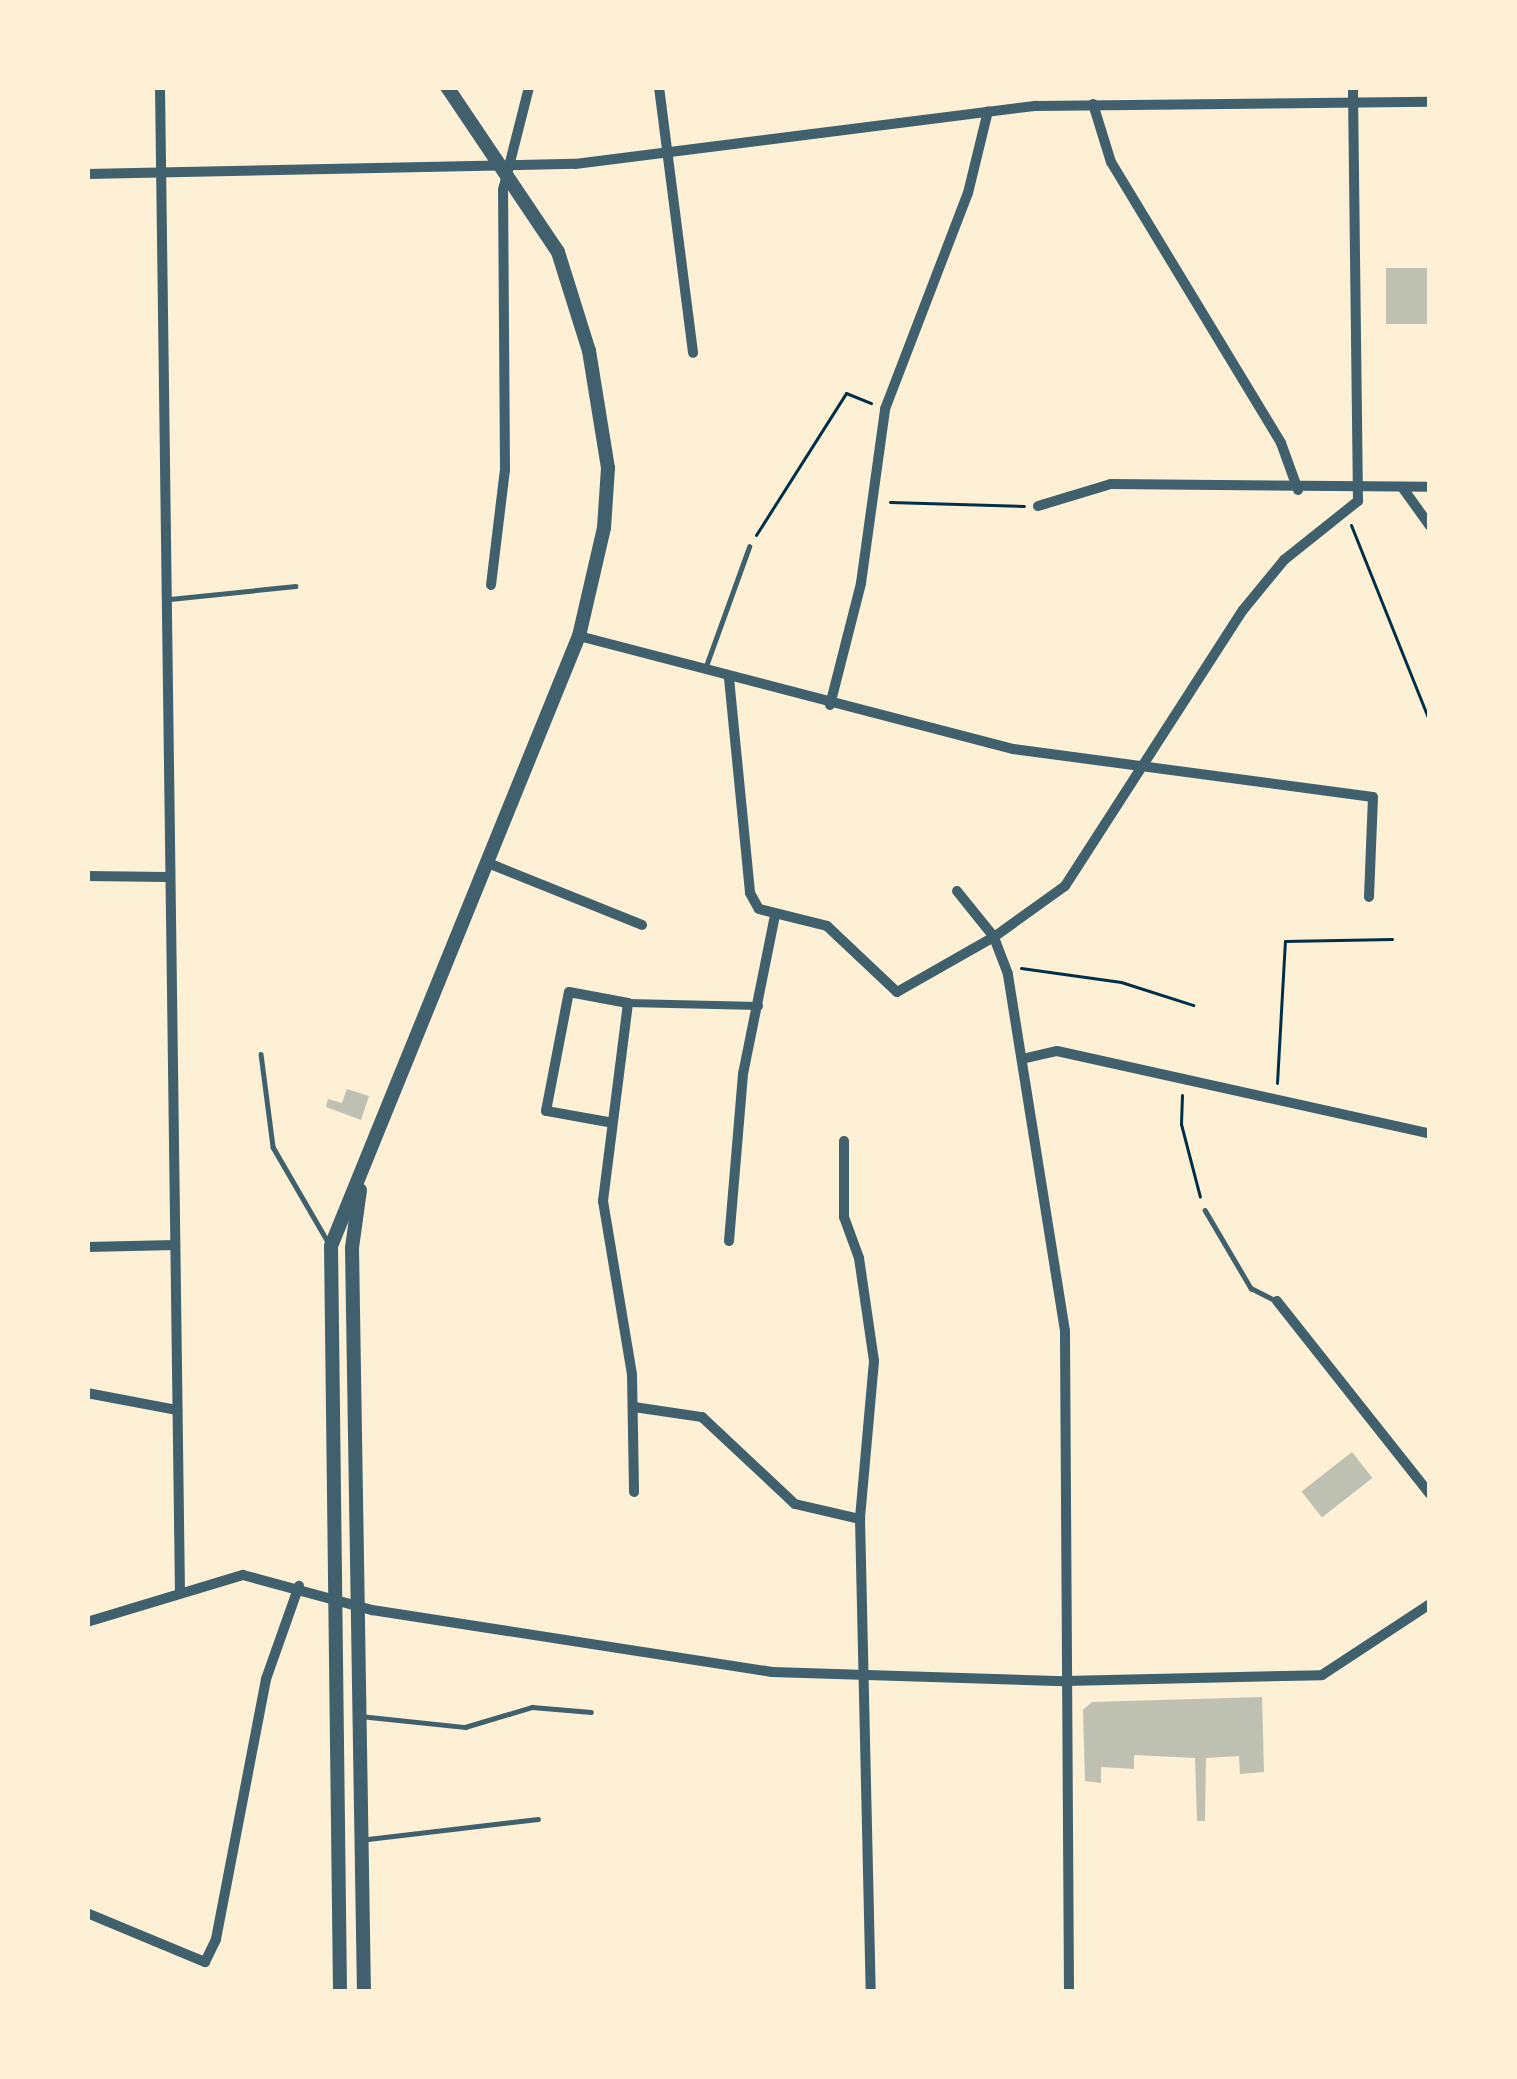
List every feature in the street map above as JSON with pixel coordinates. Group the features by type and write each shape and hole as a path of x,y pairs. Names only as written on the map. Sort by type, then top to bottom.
{"street":[{"path":"160,87 180,1591"},
{"path":"340,1992 331,1246 578,636 604,528 605,434 558,252 506,166 447,87"},
{"path":"491,585 505,470 506,166 529,87"},
{"path":"659,87 693,353"},
{"path":"1036,87 1036,106"},
{"path":"729,678 750,893 775,915 826,926 891,992 994,938 1065,886 1138,766 1270,577 1346,512 1363,487 1353,87"},
{"path":"87,174 506,166 668,155 1036,106 1430,102"},
{"path":"1093,104 1111,162 1281,442 1298,490"},
{"path":"830,705 861,583 885,410 968,193 988,111"},
{"path":"1038,506 1112,484 1298,490 1430,488"},
{"path":"1402,487 1430,526"},
{"path":"578,636 1012,749 1373,797 1369,897"},
{"path":"488,863 642,925"},
{"path":"87,876 167,877"},
{"path":"957,891 994,938 1007,968 1065,1331 1069,1992"},
{"path":"729,1241 743,1074 775,915"},
{"path":"608,1122 546,1111 569,992 628,1004 759,1006"},
{"path":"628,1004 608,1122 603,1201 634,1407 634,1492"},
{"path":"1022,1059 1057,1052 1430,1134"},
{"path":"844,1141 844,1217 859,1258 874,1361 860,1519 871,1992"},
{"path":"362,1179 352,1248 364,1992"},
{"path":"87,1247 175,1244"},
{"path":"1276,1301 1430,1494"},
{"path":"87,1394 177,1410"},
{"path":"634,1407 702,1417 796,1504 860,1519"},
{"path":"1419,1479 1430,1469"},
{"path":"87,1622 243,1575 299,1586 359,1608 772,1672 1065,1681 1322,1675 1430,1604"},
{"path":"87,1913 205,1962 216,1939 266,1679 299,1586"}],"lane":[{"path":"704,672 749,547"},
{"path":"165,600 295,586"},
{"path":"261,1054 273,1147 331,1246"},
{"path":"1204,1210 1251,1288 1276,1301"},
{"path":"360,1716 465,1727 532,1707 592,1712"},
{"path":"362,1839 538,1819"}],"path":[{"path":"749,547 846,394 885,410"},
{"path":"870,501 1038,506"},
{"path":"1346,512 1430,724"},
{"path":"1276,1097 1285,941 1392,939"},
{"path":"1007,968 1121,982 1193,1005"},
{"path":"1182,1077 1180,1124 1204,1210"}],"building":[{"path":"1386,268 1430,268 1430,324 1386,324"},
{"path":"347,1089 369,1096 361,1120 326,1107 328,1099 342,1103"},
{"path":"1352,1452 1372,1478 1322,1517 1302,1491"},
{"path":"1262,1697 1264,1772 1240,1774 1239,1756 1206,1758 1205,1821 1197,1821 1195,1758 1134,1755 1134,1769 1101,1767 1101,1783 1085,1781 1083,1710 1092,1702"}]}
